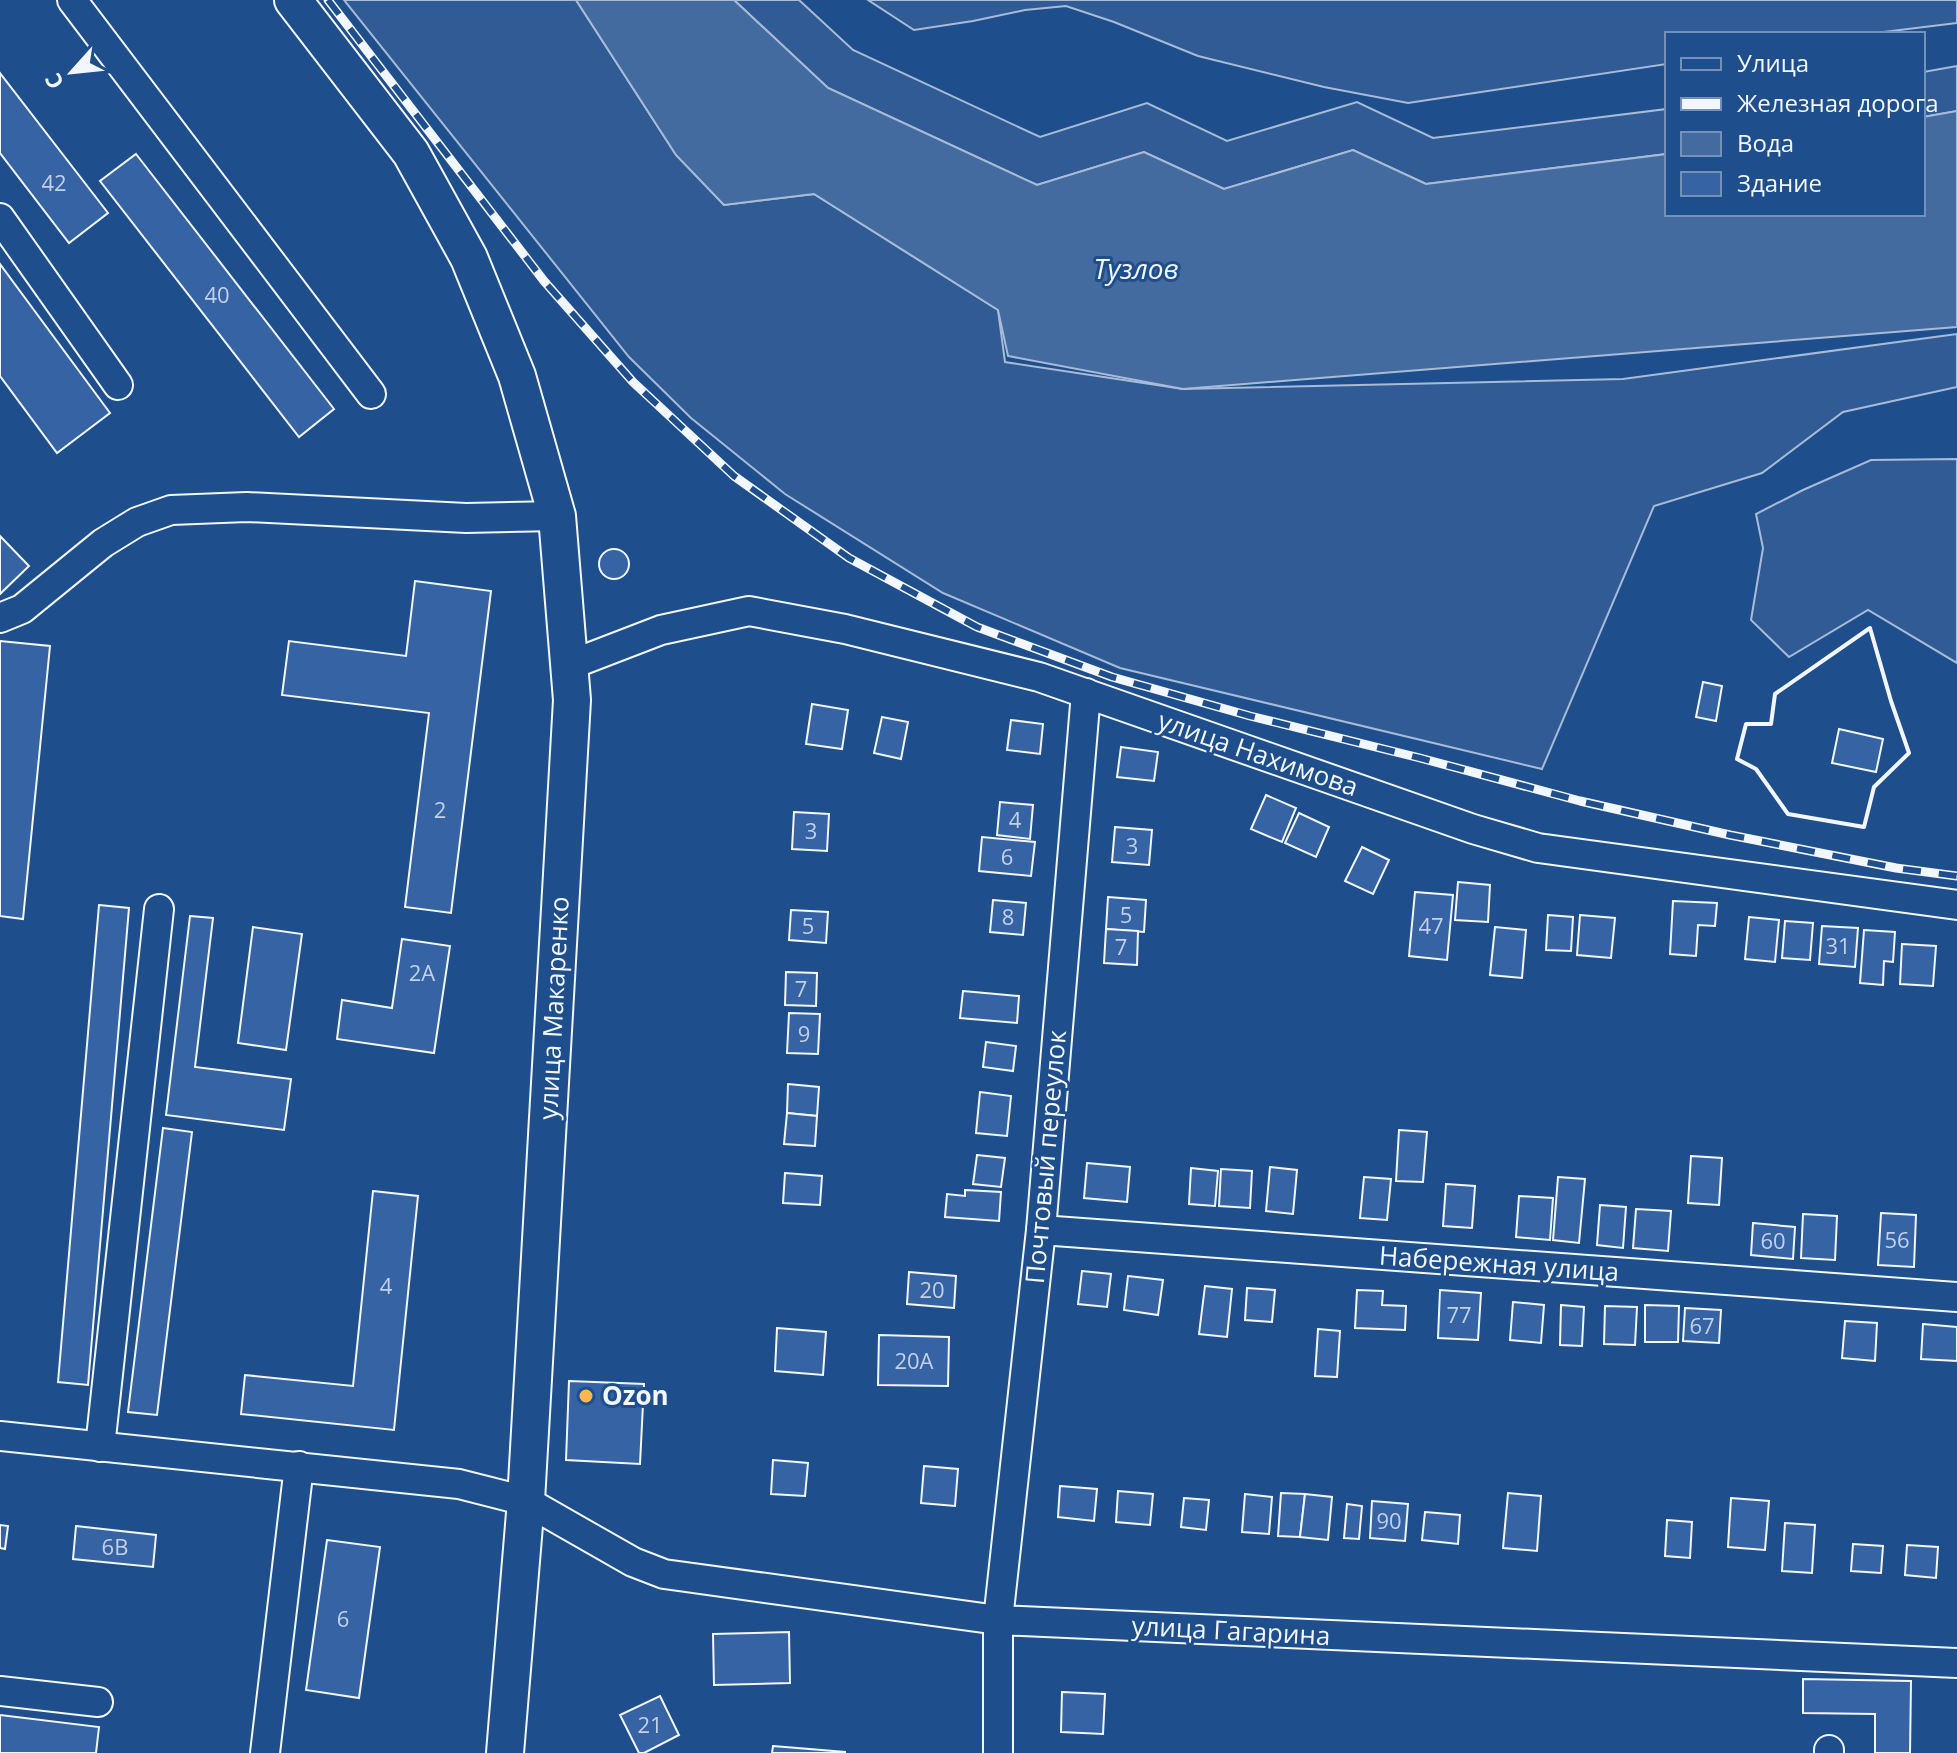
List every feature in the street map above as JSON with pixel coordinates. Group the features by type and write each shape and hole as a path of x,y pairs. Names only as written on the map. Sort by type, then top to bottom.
{"main road":[{"name":"улица Макаренко","path":"293,0 411,153 469,258 517,376 557,516 572,715 526,1501 505,1753"}],"street":[{"path":"72,0 371,394"},
{"path":"0,218 118,385"},
{"path":"0,618 22,609 114,536 137,522 171,510 247,507 466,518 557,516"},
{"name":"улица Нахимова","path":"570,665 661,630 749,611 860,633 1039,677 1473,829 1538,848 1957,905"},
{"name":"Почтовый переулок","path":"998,1753 998,1620 1041,1230 1086,693"},
{"path":"100,1447 159,909"},
{"name":"Набережная улица","path":"1041,1230 1957,1297"},
{"path":"0,1436 459,1484 526,1501"},
{"path":"265,1753 299,1466"},
{"name":"улица Гагарина","path":"526,1501 633,1562 664,1574 998,1620 1957,1663"},
{"path":"0,1691 98,1702"}],"shaded area":[{"path":"344,0 576,0 676,155 724,205 814,194 998,310 1005,362 1183,389 1623,379 1957,334 1957,387 1843,412 1762,473 1654,506 1542,769 1120,668 943,593 785,494 691,418 629,357"},
{"path":"734,0 799,0 853,50 1040,137 1147,103 1227,141 1357,102 1433,138 1665,109 1665,154 1426,184 1353,150 1224,189 1144,152 1037,185 828,88"},
{"path":"868,0 1957,0 1957,23 1883,32 1665,32 1665,64 1408,103 1324,87 1198,56 1066,6 1025,10 914,30"},
{"path":"1957,66 1957,111 1925,117 1925,72"},
{"path":"1957,459 1957,663 1868,610 1789,657 1751,620 1763,548 1756,514 1871,460"}],"water":[{"name":"Тузлов","path":"576,0 734,0 828,88 1037,185 1144,152 1224,189 1353,150 1426,184 1665,154 1665,216 1925,216 1925,117 1957,111 1957,327 1183,389 1008,356 998,310 814,194 724,205 676,155"}],"building":[{"path":"0,73 108,213 69,243 0,153"},
{"path":"136,154 334,409 299,437 100,181"},
{"path":"0,264 110,413 57,453 0,376"},
{"path":"0,536 29,566 0,594"},
{"path":"614,549 620,550 628,558 628,570 620,578 614,579 608,578 600,570 599,564 600,558 608,550"},
{"path":"415,581 491,591 451,913 405,907 429,713 282,695 289,641 406,656"},
{"path":"0,641 50,646 23,919 0,916"},
{"path":"1703,682 1722,686 1716,721 1696,717"},
{"path":"812,704 848,710 842,749 806,744"},
{"path":"882,717 908,722 901,759 874,753"},
{"path":"1011,720 1043,724 1040,754 1007,750"},
{"path":"1839,729 1883,739 1876,772 1832,763"},
{"path":"1121,747 1158,752 1154,781 1117,777"},
{"path":"1266,795 1296,808 1282,842 1251,829"},
{"path":"1000,802 1033,805 1030,839 997,835"},
{"path":"794,812 829,814 827,851 792,849"},
{"path":"1299,813 1329,827 1316,857 1285,843"},
{"path":"1115,827 1152,830 1149,865 1112,862"},
{"path":"982,837 1035,842 1031,876 979,871"},
{"path":"1362,847 1389,860 1373,894 1345,881"},
{"path":"1458,882 1490,885 1488,922 1455,920"},
{"path":"1415,892 1453,895 1447,960 1409,956"},
{"path":"1108,897 1146,900 1144,932 1106,929"},
{"path":"993,900 1026,903 1023,935 990,932"},
{"path":"1673,901 1717,903 1715,926 1698,925 1696,956 1670,954"},
{"path":"99,905 129,908 88,1385 58,1382"},
{"path":"791,910 828,912 826,943 789,940"},
{"path":"1548,915 1573,917 1571,951 1546,950"},
{"path":"1580,915 1615,918 1611,958 1577,955"},
{"path":"190,916 213,918 195,1067 291,1079 284,1130 166,1115"},
{"path":"1749,917 1779,920 1775,962 1745,959"},
{"path":"1785,921 1813,923 1810,960 1782,958"},
{"path":"1822,926 1858,928 1855,967 1819,964"},
{"path":"253,927 302,934 286,1050 238,1043"},
{"path":"1495,927 1526,930 1522,978 1490,975"},
{"path":"1106,929 1138,931 1137,965 1104,963"},
{"path":"1864,930 1895,932 1893,962 1884,961 1883,985 1860,983"},
{"path":"402,939 450,946 434,1053 337,1039 342,1000 392,1008"},
{"path":"1902,944 1936,946 1933,986 1900,984"},
{"path":"786,972 817,973 816,1006 785,1005"},
{"path":"963,991 1019,996 1017,1023 960,1018"},
{"path":"789,1013 820,1014 818,1054 787,1053"},
{"path":"986,1042 1016,1046 1013,1071 983,1067"},
{"path":"788,1084 819,1087 817,1116 787,1113"},
{"path":"980,1092 1011,1096 1007,1136 976,1133"},
{"path":"787,1113 817,1116 815,1146 784,1144"},
{"path":"163,1128 192,1132 157,1415 128,1412"},
{"path":"1399,1130 1427,1132 1423,1182 1396,1181"},
{"path":"977,1155 1005,1158 1001,1187 973,1184"},
{"path":"1691,1156 1722,1158 1719,1205 1688,1203"},
{"path":"1087,1163 1130,1167 1127,1202 1084,1198"},
{"path":"1270,1167 1297,1170 1293,1214 1266,1211"},
{"path":"1191,1168 1218,1171 1215,1206 1189,1204"},
{"path":"1221,1169 1252,1171 1250,1208 1219,1206"},
{"path":"785,1173 822,1176 820,1205 783,1203"},
{"path":"1364,1177 1391,1179 1387,1220 1360,1218"},
{"path":"1558,1177 1585,1179 1579,1243 1553,1240"},
{"path":"1446,1184 1475,1186 1472,1228 1443,1226"},
{"path":"965,1190 1001,1192 999,1221 945,1217 947,1194 965,1196"},
{"path":"373,1191 418,1196 394,1430 241,1414 245,1375 353,1386"},
{"path":"1519,1196 1553,1198 1550,1240 1516,1237"},
{"path":"1600,1205 1626,1207 1623,1248 1597,1245"},
{"path":"1636,1209 1671,1211 1668,1251 1633,1248"},
{"path":"1881,1213 1916,1215 1914,1267 1878,1265"},
{"path":"1803,1214 1837,1216 1835,1260 1801,1258"},
{"path":"1753,1223 1795,1227 1793,1259 1751,1255"},
{"path":"1082,1271 1111,1274 1107,1307 1078,1304"},
{"path":"909,1272 956,1276 954,1308 907,1304"},
{"path":"1128,1276 1163,1280 1158,1315 1124,1310"},
{"path":"1205,1286 1232,1289 1227,1337 1199,1334"},
{"path":"1247,1288 1275,1290 1272,1322 1245,1320"},
{"path":"1357,1290 1383,1291 1382,1305 1406,1306 1405,1330 1355,1328"},
{"path":"1440,1290 1481,1293 1478,1340 1438,1338"},
{"path":"1513,1302 1544,1305 1541,1343 1510,1340"},
{"path":"1561,1305 1584,1307 1582,1346 1560,1345"},
{"path":"1645,1305 1679,1306 1678,1342 1645,1342"},
{"path":"1605,1306 1637,1307 1635,1345 1604,1344"},
{"path":"1685,1308 1721,1310 1719,1343 1683,1341"},
{"path":"1845,1321 1877,1323 1875,1361 1842,1358"},
{"path":"1923,1324 1957,1327 1957,1361 1921,1359"},
{"path":"777,1328 826,1332 823,1375 775,1371"},
{"path":"1318,1329 1340,1331 1337,1377 1315,1376"},
{"path":"879,1335 949,1337 948,1386 878,1385"},
{"path":"569,1381 644,1384 640,1464 566,1460"},
{"path":"773,1460 808,1463 805,1496 771,1494"},
{"path":"924,1466 958,1469 955,1506 921,1503"},
{"path":"1060,1486 1097,1489 1094,1521 1058,1517"},
{"path":"1118,1491 1153,1494 1150,1525 1116,1522"},
{"path":"1281,1493 1305,1494 1300,1537 1278,1536"},
{"path":"1508,1493 1541,1496 1537,1551 1503,1548"},
{"path":"1245,1494 1272,1497 1269,1534 1242,1532"},
{"path":"1305,1494 1332,1497 1328,1540 1300,1537"},
{"path":"1184,1498 1209,1500 1206,1530 1181,1527"},
{"path":"1731,1498 1769,1501 1765,1550 1728,1547"},
{"path":"1372,1501 1408,1504 1405,1541 1370,1538"},
{"path":"1347,1504 1362,1506 1359,1539 1344,1538"},
{"path":"1425,1512 1460,1515 1458,1544 1422,1540"},
{"path":"1667,1520 1692,1522 1690,1558 1665,1556"},
{"path":"1785,1523 1815,1525 1812,1573 1782,1571"},
{"path":"0,1525 8,1526 5,1549 0,1548"},
{"path":"76,1526 156,1535 153,1567 73,1559"},
{"path":"327,1540 380,1547 359,1698 306,1690"},
{"path":"1853,1544 1883,1546 1881,1573 1851,1571"},
{"path":"1907,1545 1938,1547 1936,1578 1905,1575"},
{"path":"789,1632 790,1683 714,1685 713,1634"},
{"path":"1803,1679 1911,1681 1910,1753 1875,1753 1875,1714 1803,1713"},
{"path":"1062,1692 1105,1694 1103,1734 1061,1732"},
{"path":"660,1696 679,1735 639,1753 620,1715"},
{"path":"0,1715 99,1727 96,1753 0,1753"},
{"path":"773,1746 845,1752 845,1753 772,1753"}],"railway":[{"path":"328,0 544,281 633,382 734,476 849,558 977,627 1112,677 1580,801 1730,835 1896,868 1957,876"}],"wall":[{"path":"1870,628 1909,753 1874,787 1864,827 1788,814 1756,769 1737,759 1746,724 1771,724 1775,694 1870,628"}],"place":[{"name":"Ozon","path":"586,1396"}]}
